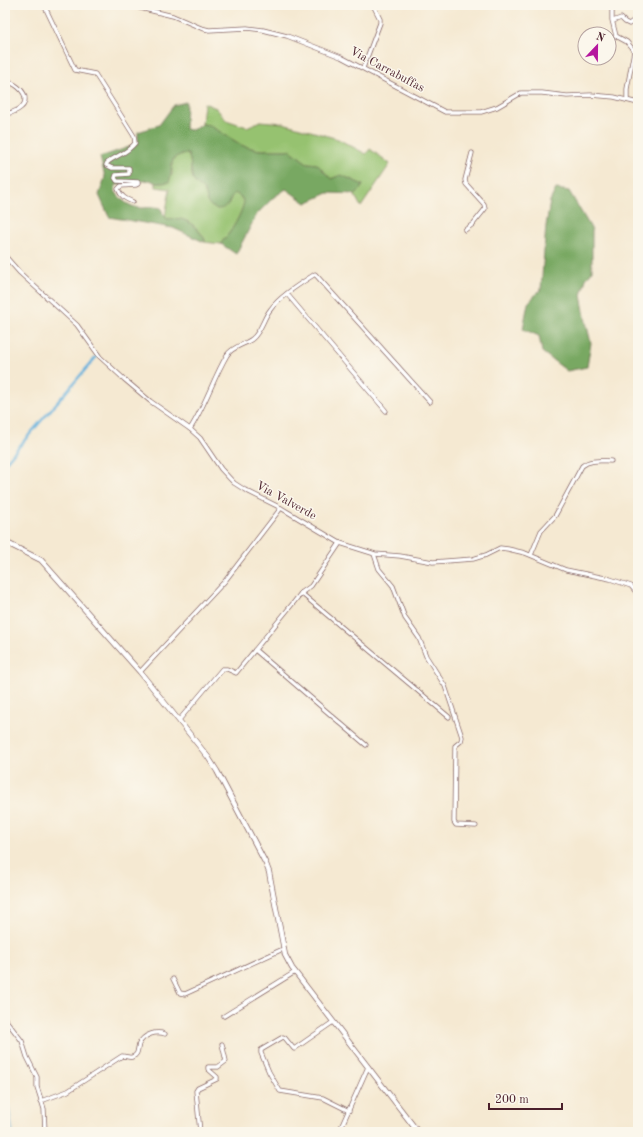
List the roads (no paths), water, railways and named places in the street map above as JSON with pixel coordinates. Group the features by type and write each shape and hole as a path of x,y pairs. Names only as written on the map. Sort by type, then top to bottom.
{"main road":[{"path":"5,542 41,560 140,672 208,757 217,771 266,864 269,872 284,954 295,972 418,1132"}],"street":[{"path":"44,5 75,70 95,74 134,136 134,143 131,149 110,160 106,166 112,168 129,168 129,174 116,175 115,178 117,181 138,182 136,185 121,186 118,189 124,198 133,202"},
{"name":"Via Carrabuffas","path":"128,5 173,16 201,28 222,30 247,28 271,31 313,45 362,68 445,112 481,112 497,107 521,93 542,93 567,96 591,95 622,99 638,103"},
{"path":"362,68 374,42 380,23 380,18 373,5"},
{"path":"614,5 612,8 616,36 627,42 634,51 627,89 627,100"},
{"path":"613,21 621,18 629,24 633,21 638,22"},
{"path":"5,82 13,83 22,92 25,102 20,108 12,113 5,113"},
{"path":"622,99 627,89"},
{"path":"465,230 474,224 485,209 484,204 466,184 465,180 472,153"},
{"name":"Via Valverde","path":"5,256 20,273 76,325 100,357 150,401 190,429 200,438 221,469 234,483 281,508 340,543 374,554 400,556 432,562 472,559 486,555 500,548 508,549 531,555 566,570 610,579 631,586 636,589 638,594"},
{"path":"190,429 195,422 211,386 231,350 253,338 260,330 270,310 287,294 314,274 319,277 430,402"},
{"path":"287,294 386,411"},
{"path":"531,555 541,531 555,516 582,466 587,462 592,461 611,461"},
{"path":"140,672 225,581 281,508"},
{"path":"179,720 222,669 227,669 236,673 302,593 311,586 340,543"},
{"path":"374,554 379,569 393,586 405,618 419,638 426,656 445,686 462,737 455,746 454,822 456,825 476,826"},
{"path":"302,593 449,717"},
{"path":"255,650 366,745"},
{"path":"173,979 180,993 185,994 284,949"},
{"path":"224,1016 295,972"},
{"path":"5,1020 22,1041 27,1057 37,1076 37,1087 44,1109 45,1132"},
{"path":"333,1022 294,1049 285,1038 282,1037 262,1050 261,1053 268,1072 280,1091 323,1098 349,1111"},
{"path":"42,1102 68,1091 122,1056 133,1057 137,1053 140,1043 151,1034 157,1032 165,1034"},
{"path":"200,1132 196,1091 198,1088 217,1079 218,1077 208,1070 208,1067 218,1067 226,1061 222,1044"},
{"path":"339,1132 368,1067"}],"waterway":[{"path":"5,463 97,356"},
{"path":"5,1084 13,1132"}]}
